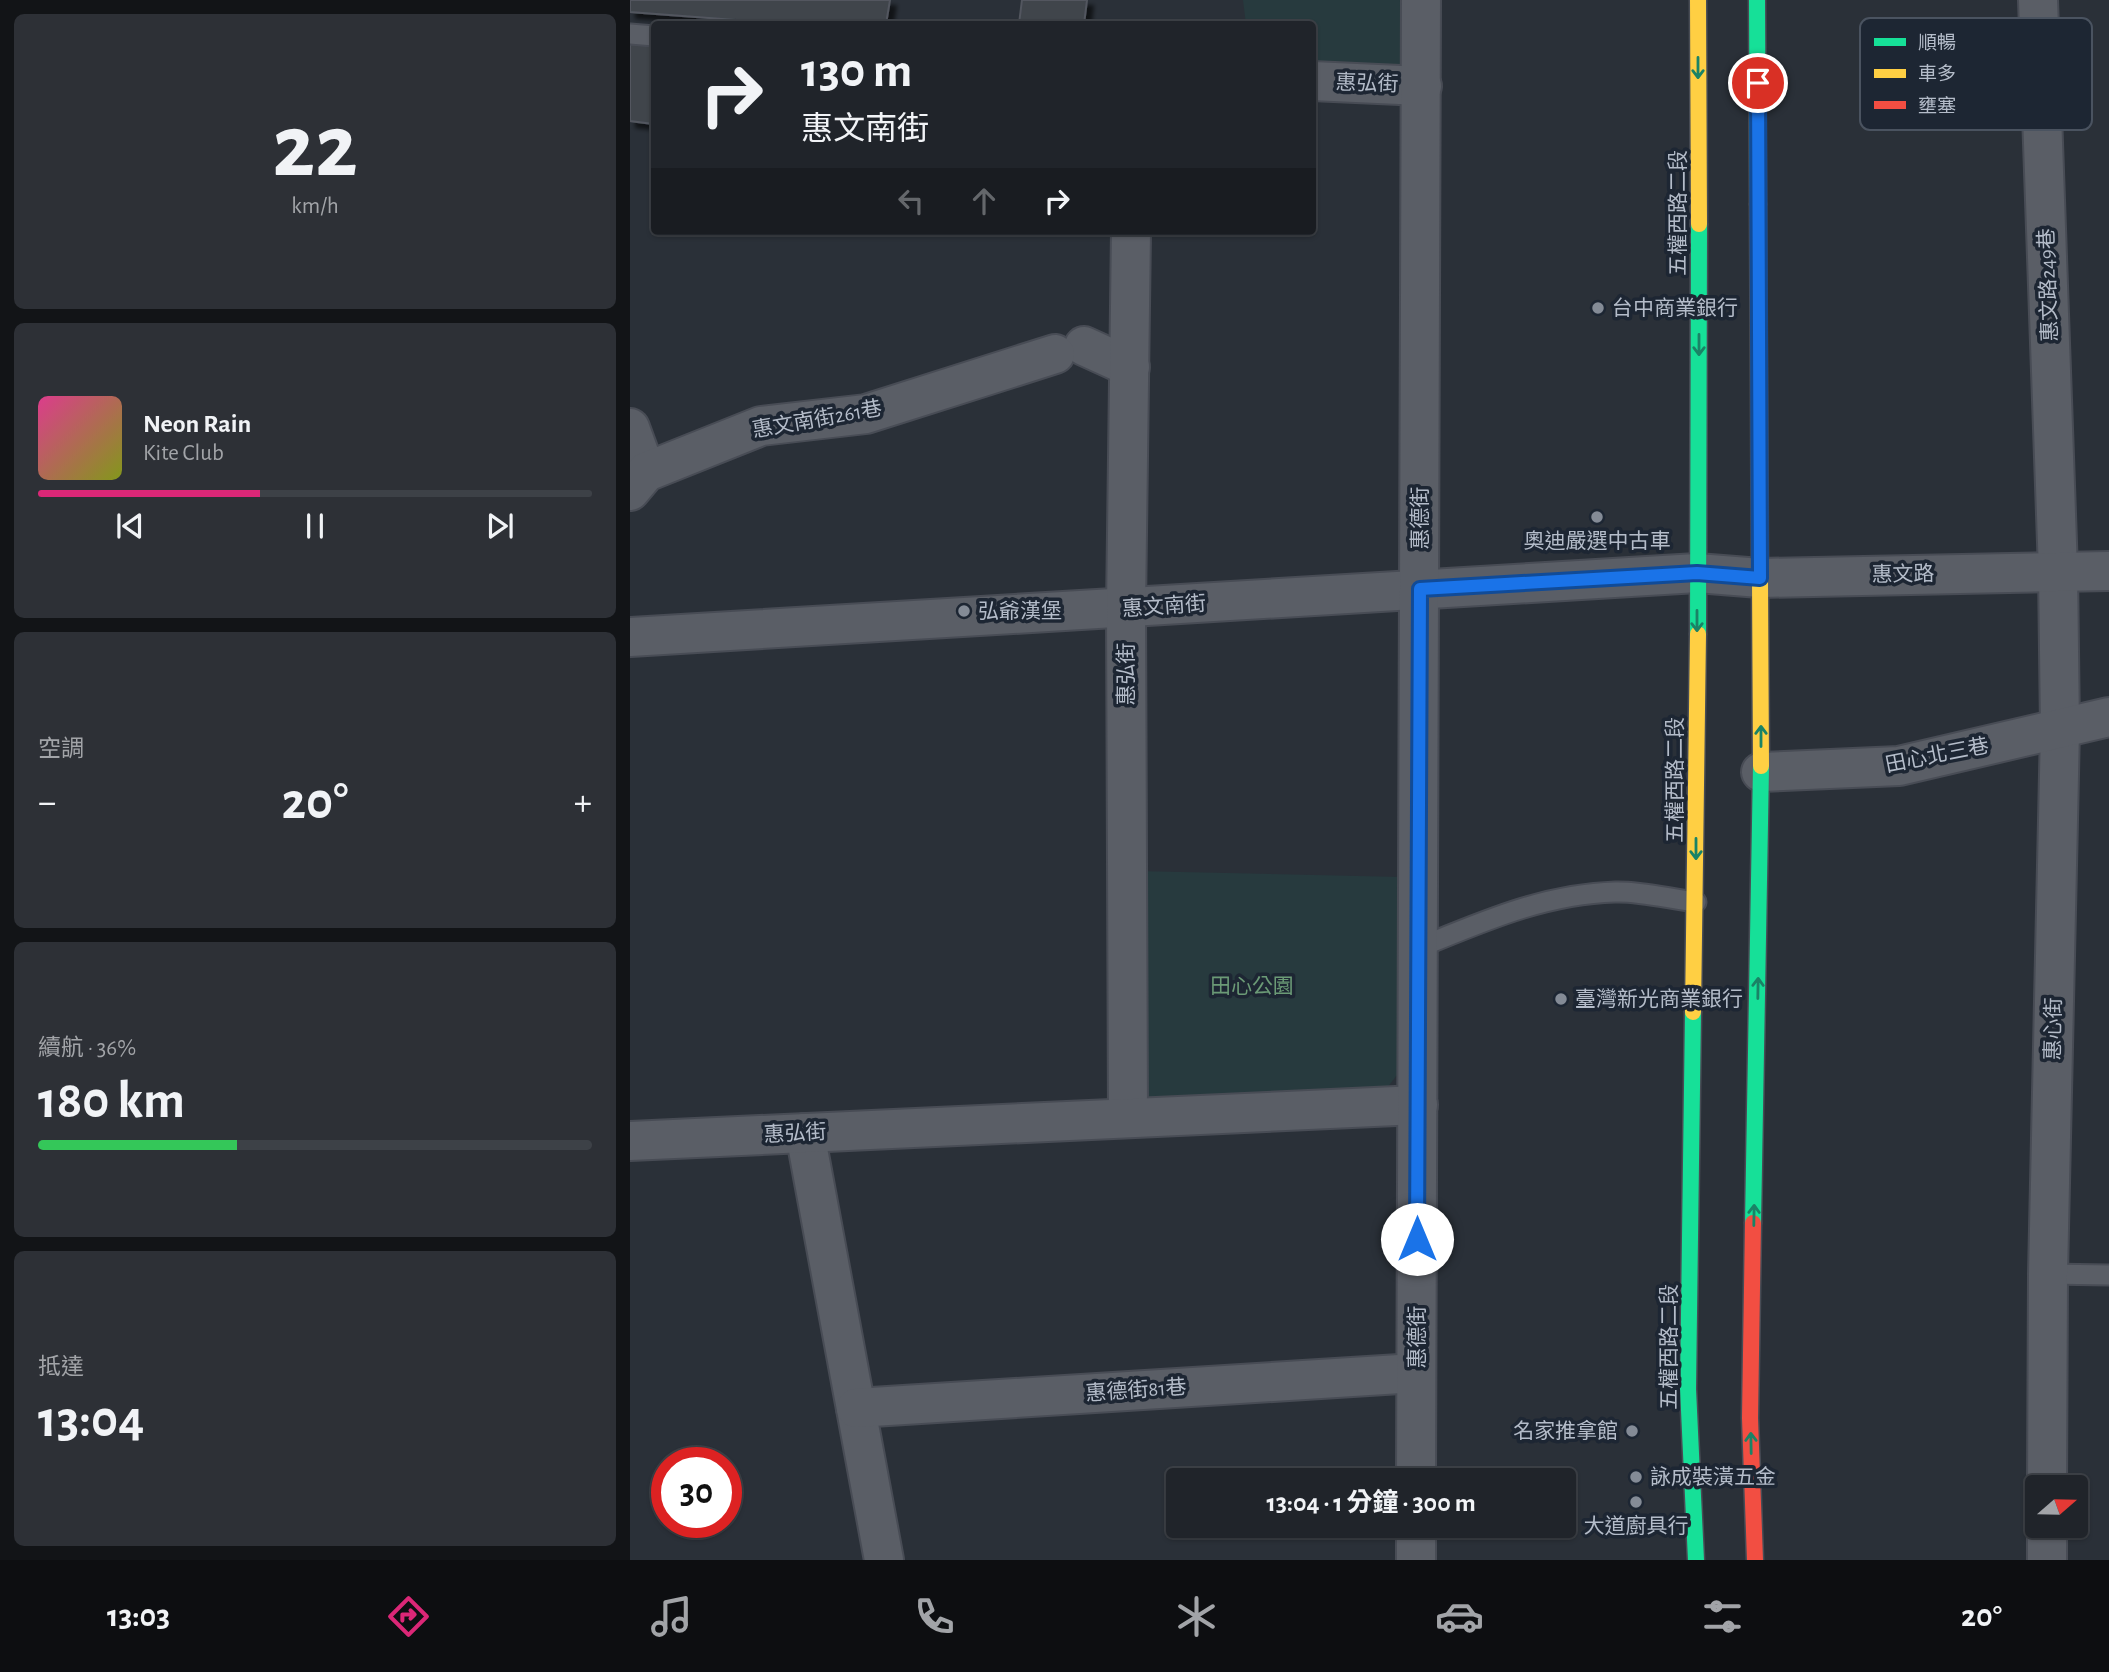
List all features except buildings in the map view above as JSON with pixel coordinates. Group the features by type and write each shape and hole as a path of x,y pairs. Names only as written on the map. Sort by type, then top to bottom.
{"main road":[{"name":"五權西路二段","path":"1696,1560 1688,1389 1700,488 1698,0"},
{"path":"1755,1560 1750,1418 1761,772 1757,0"}],"street":[{"name":"惠文路249巷","path":"2038,0 2039,18"},
{"name":"惠德街","path":"1416,1468 1421,9"},
{"name":"惠弘街","path":"1316,81 1422,86"},
{"name":"惠文路249巷","path":"2043,130 2058,571"},
{"name":"惠弘街","path":"1128,1118 1126,608 1131,235"},
{"name":"惠文南街261巷","path":"638,482 761,426 866,414 1070,350 1129,366"},
{"path":"630,428 638,482"},
{"name":"惠心街","path":"2047,1475 2048,1274 2060,729 2058,571"},
{"name":"惠文路","path":"1697,573 1760,578 2109,571"},
{"name":"惠文南街","path":"630,636 1697,573"},
{"name":"田心北三巷","path":"1761,772 1899,766 2109,717"},
{"name":"惠弘街","path":"630,1142 1418,1105"},
{"path":"805,1133 884,1560"},
{"name":"惠德街81巷","path":"856,1408 1416,1373"},
{"path":"1416,1538 1416,1560"},
{"path":"2047,1538 2047,1560"}],"lane":[{"path":"630,34 651,36"},
{"path":"1418,948 1512,910 1565,896 1618,891 1696,902"},
{"path":"2048,1274 2109,1275"}],"green space":[{"path":"1243,0 1400,0 1402,68 1316,64 1316,21 1246,21"},
{"name":"田心公園","path":"1136,871 1402,877 1401,1070 1383,1093 1139,1103"}],"traffic: fast":[{"path":"1757,0 1758,204"},
{"path":"1698,634 1699,224"},
{"path":"1753,1223 1761,766"},
{"path":"1693,1012 1688,1389 1696,1560"}],"traffic: slow":[{"path":"1698,0 1699,224"},
{"path":"1758,204 1761,766"},
{"path":"1693,1012 1698,634"}],"traffic: jam":[{"path":"1753,1223 1750,1418 1755,1560"}],"place":[{"name":"台中商業銀行","path":"1598,308"},
{"name":"奧迪嚴選中古車","path":"1597,517"},
{"name":"弘爺漢堡","path":"964,611"},
{"name":"臺灣新光商業銀行","path":"1561,999"},
{"name":"名家推拿館","path":"1632,1431"},
{"name":"詠成裝潢五金","path":"1636,1477"},
{"name":"大道廚具行","path":"1636,1502"}],"route":[{"path":"1417,1239 1420,589 1697,573 1760,578 1758,83"}]}
